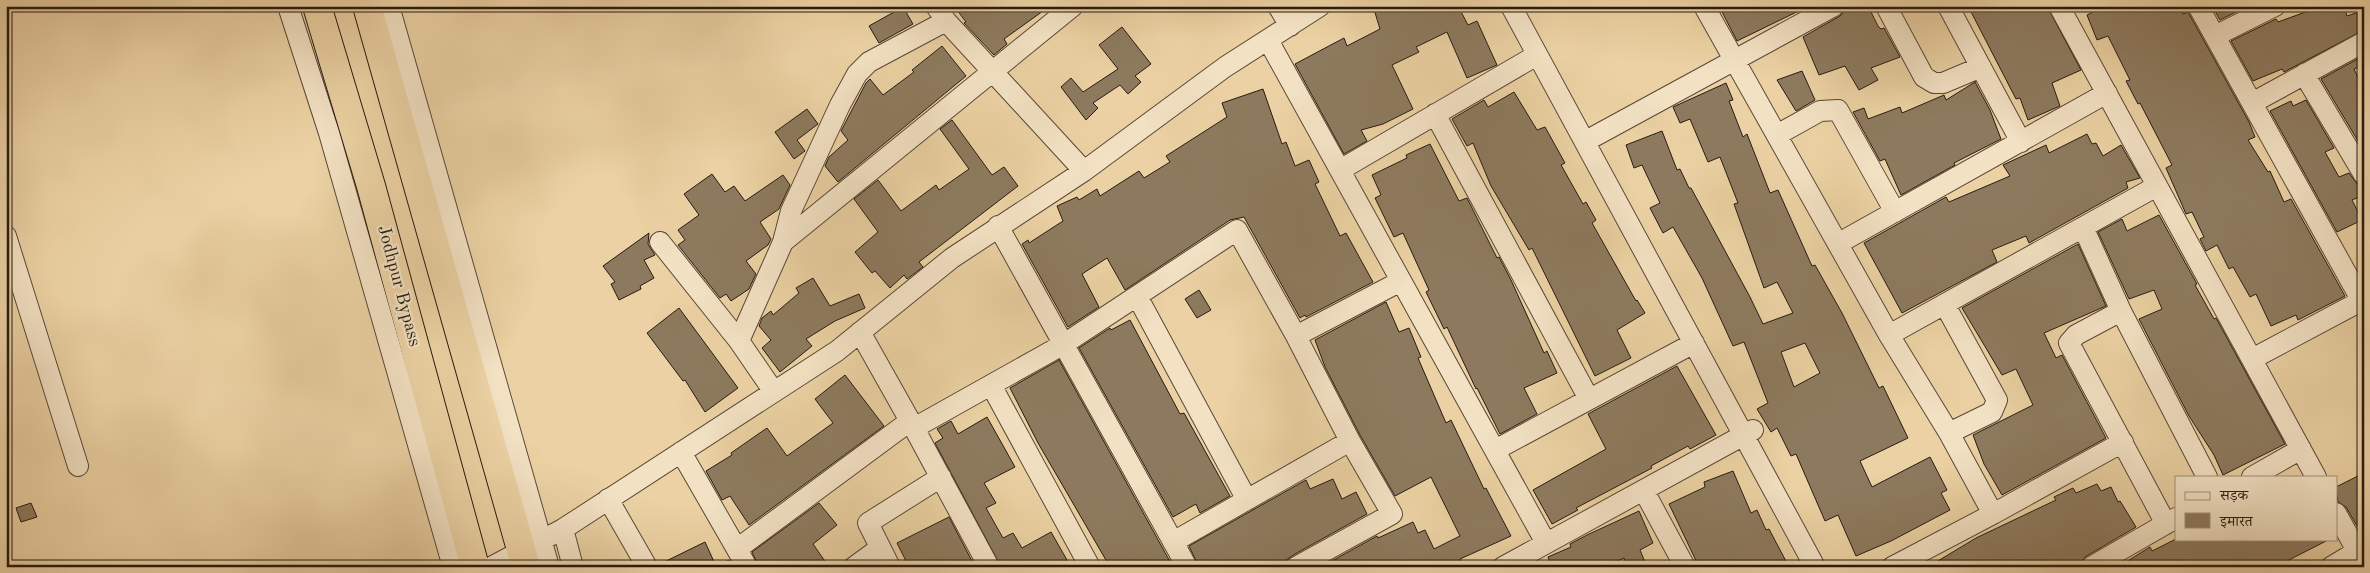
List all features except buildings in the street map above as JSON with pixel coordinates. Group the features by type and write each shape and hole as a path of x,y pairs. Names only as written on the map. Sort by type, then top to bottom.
{"highway":[{"name":"Jodhpur Bypass","path":"317,6 371,186 476,567"},
{"path":"367,6 529,553"}],"street":[{"path":"288,6 329,133 453,567"},
{"path":"389,6 529,553 549,567"},
{"path":"783,242 1073,6"},
{"path":"1278,6 1290,26"},
{"path":"491,567 529,553 608,499 837,351 952,258 1084,171 1225,67 1320,6"},
{"path":"1511,6 1694,343 1827,567"},
{"path":"1525,6 1595,136 1749,433 1814,567"},
{"path":"1704,6 1839,243 1889,335 1949,433 1993,514"},
{"path":"1595,136 1834,6"},
{"path":"1886,6 1924,77 1934,83 1943,83 1981,67"},
{"path":"1948,6 2021,142"},
{"path":"2059,6 2315,476"},
{"path":"2198,6 2362,303 2252,359"},
{"path":"2215,36 2276,6"},
{"path":"739,341 783,242 791,211 840,105 857,74 869,62 941,14 1084,171"},
{"path":"1268,40 1546,543"},
{"path":"2252,103 2364,42"},
{"path":"1340,170 1537,55"},
{"path":"2304,74 2364,175"},
{"path":"1839,243 2107,94"},
{"path":"1777,135 1820,111 1838,110 1895,212"},
{"path":"1435,114 1589,400"},
{"path":"1889,335 2157,186"},
{"path":"998,226 1187,567"},
{"path":"2083,227 2121,311 2206,476"},
{"path":"737,549 912,424 991,385 1064,344 1237,230 1392,514 1296,567"},
{"path":"6,236 78,466"},
{"path":"660,242 739,341 774,392"},
{"path":"1296,336 1401,281"},
{"path":"1137,296 1247,500"},
{"path":"1945,305 1997,400 1992,412 1949,433"},
{"path":"2091,567 2171,521 2123,442 2069,343 2076,336 2121,311"},
{"path":"860,332 990,567"},
{"path":"1495,450 1694,343"},
{"path":"991,385 1090,567"},
{"path":"1503,567 1749,433"},
{"path":"1173,542 1350,440"},
{"path":"1892,567 2123,442"},
{"path":"2254,476 2301,449"},
{"path":"680,452 747,567"},
{"path":"890,567 868,523 941,477"},
{"path":"1644,491 1685,567"},
{"path":"608,499 647,567"},
{"path":"2331,567 2360,549 2338,516"},
{"path":"563,530 573,567"},
{"path":"854,567 880,548"}]}
